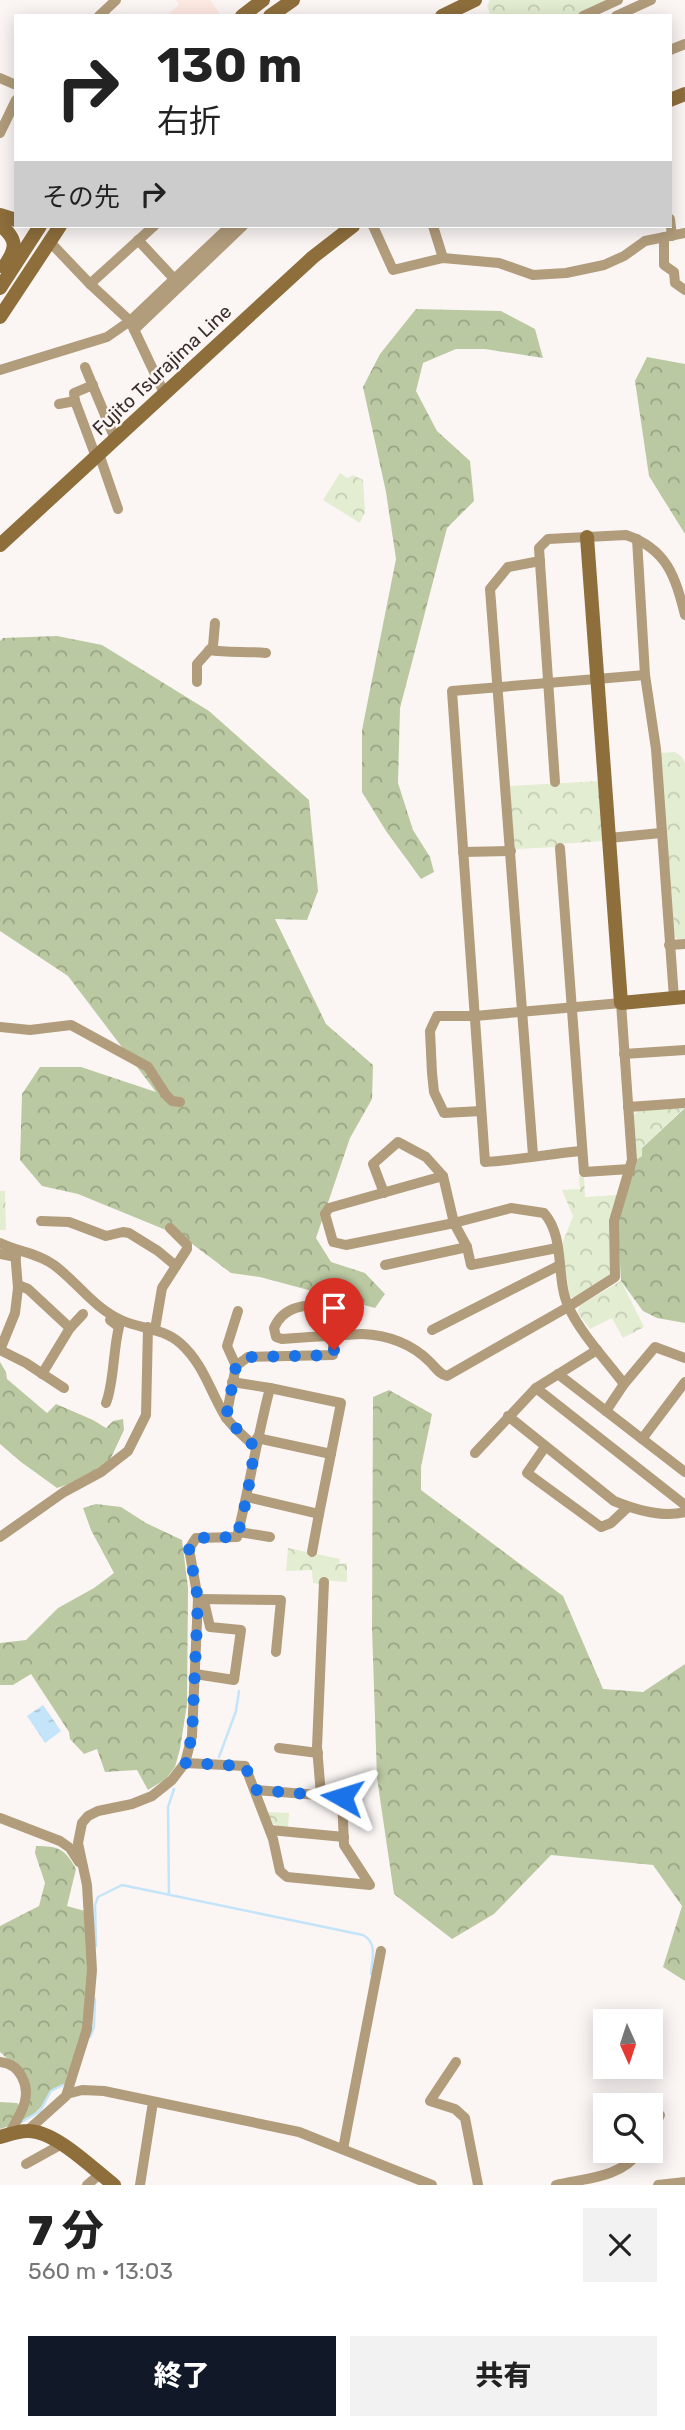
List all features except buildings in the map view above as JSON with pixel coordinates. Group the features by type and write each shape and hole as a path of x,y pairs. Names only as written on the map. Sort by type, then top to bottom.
{"street":[{"path":"101,14 116,0"},
{"path":"273,14 293,0"},
{"path":"446,14 475,0"},
{"path":"591,14 651,0"},
{"path":"0,133 14,104"},
{"path":"0,225 9,232 14,245 12,256 0,274"},
{"path":"0,317 59,228"},
{"path":"90,284 152,228"},
{"path":"0,370 107,337 132,326 228,228"},
{"path":"177,282 241,228"},
{"name":"Fujito Tsurajima Line","path":"0,545 313,257 351,228"},
{"path":"374,228 393,270 443,258 499,263 533,275 566,273 604,265 624,256 645,241 685,233"},
{"path":"434,228 443,258"},
{"path":"669,228 664,265 674,271 675,283 685,290"},
{"path":"0,288 36,229 132,326 164,395"},
{"path":"138,240 177,282"},
{"path":"85,367 116,439"},
{"path":"93,384 74,393 75,401 118,509"},
{"path":"58,404 75,401"},
{"path":"555,782 539,548 548,539 626,535 637,539 657,550 665,561 679,592 685,615"},
{"path":"236,1366 248,1357 333,1355 334,1320 331,1314 320,1307 312,1306 292,1309 281,1315 274,1328 275,1335 282,1339 310,1337 362,1334 382,1336 410,1346 440,1374 447,1376 615,1277 614,1221 632,1160 587,537"},
{"path":"481,1111 444,1113 434,1092 430,1031 437,1016 475,1016 679,998 669,945 656,749 645,674 637,539"},
{"path":"533,1155 490,589 508,567 540,561"},
{"path":"197,682 197,664 214,640 215,623"},
{"path":"209,650 226,653 266,653"},
{"path":"582,1151 533,1155 523,1160 485,1162 452,691 645,674"},
{"path":"609,838 661,833"},
{"path":"560,848 584,1172 630,1169"},
{"path":"463,852 511,851"},
{"path":"669,945 685,944"},
{"path":"0,1027 30,1030 71,1025 148,1067 166,1095 172,1101 180,1102"},
{"path":"624,1054 685,1050"},
{"path":"628,1107 685,1103"},
{"path":"384,1194 373,1164 398,1142 426,1157 443,1176 454,1223 467,1247 471,1265 557,1248"},
{"path":"443,1176 329,1208 325,1214 333,1242 346,1245 454,1223 510,1208 544,1213 550,1219 568,1307 624,1384"},
{"path":"41,1222 69,1222 106,1236 129,1233 176,1266"},
{"path":"0,1537 64,1492 101,1472 128,1451 146,1415 152,1328 162,1288 185,1254 187,1245 170,1228"},
{"path":"0,1243 16,1254"},
{"path":"385,1265 467,1247"},
{"path":"0,1254 40,1257 55,1265 96,1303 122,1321 152,1328 179,1341 199,1364 226,1418 256,1442 331,1454"},
{"path":"16,1254 18,1285 15,1313 0,1350 64,1388"},
{"path":"432,1330 560,1265"},
{"path":"18,1285 28,1289 70,1328"},
{"path":"96,1303 98,1312 119,1326 106,1403"},
{"path":"226,1418 236,1366 227,1346 238,1311"},
{"path":"42,1374 70,1328 83,1314"},
{"path":"606,1411 624,1384 655,1347 685,1358"},
{"path":"475,1453 536,1388 597,1350"},
{"path":"558,1374 642,1439 683,1466"},
{"path":"232,1382 341,1403 312,1552"},
{"path":"642,1439 685,1382"},
{"path":"195,1674 234,1681 241,1630 210,1628 189,1549 196,1538 237,1537 270,1388"},
{"path":"536,1388 685,1505"},
{"path":"508,1416 614,1501 656,1514 675,1515 685,1512"},
{"path":"545,1447 527,1473 601,1527 611,1523 628,1507"},
{"path":"247,1497 319,1514"},
{"path":"239,1532 270,1537"},
{"path":"321,1795 318,1753 324,1582"},
{"path":"201,1600 281,1600 276,1652"},
{"path":"27,2131 67,2094 87,2029 92,1970 88,1897 81,1865 79,1831 88,1816 152,1796 172,1780 185,1763 192,1736 201,1600"},
{"path":"279,1748 318,1753"},
{"path":"185,1763 245,1766 270,1830 280,1871 287,1877 370,1885 344,1845 342,1797 256,1790"},
{"path":"0,1818 60,1841 70,1848 81,1865"},
{"path":"270,1830 344,1837"},
{"path":"343,2150 381,1951"},
{"path":"0,2062 9,2063 18,2070 27,2092 23,2108 4,2135"},
{"path":"456,2062 430,2101 455,2109 465,2118 478,2185"},
{"path":"67,2094 97,2090 153,2104 299,2132 432,2185"},
{"path":"139,2185 153,2104"},
{"path":"4,2135 27,2131 38,2133 62,2144 114,2185"},
{"path":"26,2164 62,2144"},
{"path":"556,2185 618,2171 629,2163"},
{"path":"87,2185 100,2174"},
{"path":"658,2185 685,2182"}],"shaded area":[{"path":"176,0 210,0 220,14 169,14 179,4"}],"green space":[{"path":"490,0 609,0 580,14 490,14 487,6"},
{"path":"416,309 501,311 535,329 543,358 485,349 456,349 423,363 416,391 437,431 470,461 474,501 447,528 400,708 398,783 413,830 430,857 434,872 421,879 362,792 362,730 396,559 386,492 363,387 380,354"},
{"path":"647,357 685,364 685,534 649,476 635,381"},
{"path":"340,473 347,478 353,475 363,480 365,512 360,523 323,500"},
{"path":"57,636 102,645 209,711 309,800 318,891 307,920 275,919 326,1024 373,1065 372,1099 350,1138 316,1238 331,1262 365,1273 385,1294 375,1308 260,1277 231,1273 183,1237 78,1194 42,1186 20,1160 22,1094 40,1067 81,1067 156,1092 68,976 0,931 0,641 3,638"},
{"path":"675,752 685,763 685,939 672,935 660,753"},
{"path":"601,781 604,841 557,844 557,847 513,847 510,786"},
{"path":"684,1108 642,1148 642,1156 636,1160 633,1116 639,1110"},
{"path":"685,1108 685,1323 657,1318 643,1311 621,1281 618,1232 620,1213 642,1148"},
{"path":"579,1176 584,1176 585,1197 617,1195 610,1274 575,1298 570,1296 561,1247 573,1216 562,1190 580,1189"},
{"path":"0,1191 5,1191 6,1230 0,1230"},
{"path":"621,1281 644,1327 623,1338 612,1318 590,1329 578,1313 579,1306"},
{"path":"0,1362 7,1379 47,1413 56,1404 106,1428 113,1421 123,1419 124,1430 109,1462 57,1488 0,1444"},
{"path":"389,1390 432,1414 421,1467 421,1490 563,1596 603,1689 643,1692 685,1664 685,1981 663,1967 682,1906 653,1865 551,1855 494,1914 452,1939 394,1894 377,1778 372,1628 373,1397"},
{"path":"96,1504 121,1507 146,1523 182,1540 188,1588 187,1704 175,1767 166,1779 148,1790 137,1770 105,1772 97,1749 84,1754 70,1739 69,1732 31,1674 13,1685 0,1685 0,1643 26,1640 58,1608 94,1588 114,1573 91,1530 83,1508"},
{"path":"288,1548 340,1559 339,1564 347,1563 347,1582 321,1580 321,1584 313,1583 312,1570 286,1571"},
{"path":"266,1812 289,1813 288,1828 273,1824"},
{"path":"36,1846 61,1850 76,1869 67,1906 85,1911 89,1970 84,2029 65,2084 50,2092 33,2114 0,2129 0,2102 17,2103 23,2111 19,2069 0,2052 0,1926 39,1906 45,1883 35,1853"}],"water":[{"path":"43,1705 61,1731 45,1743 27,1716"}],"waterway":[{"path":"219,1757 236,1711 239,1691"},
{"path":"169,1895 168,1807 174,1789"},
{"path":"96,1946 95,1905 98,1897 122,1885 363,1935 371,1942 371,1974"},
{"path":"90,2037 94,2027 95,1999"},
{"path":"20,2123 40,2111 51,2091 63,2085"}],"route":[{"path":"334,1350 333,1355 248,1357 236,1366 226,1418 255,1447 237,1537 196,1538 189,1549 198,1599 192,1736 185,1763 245,1766 256,1790 342,1797"}]}
